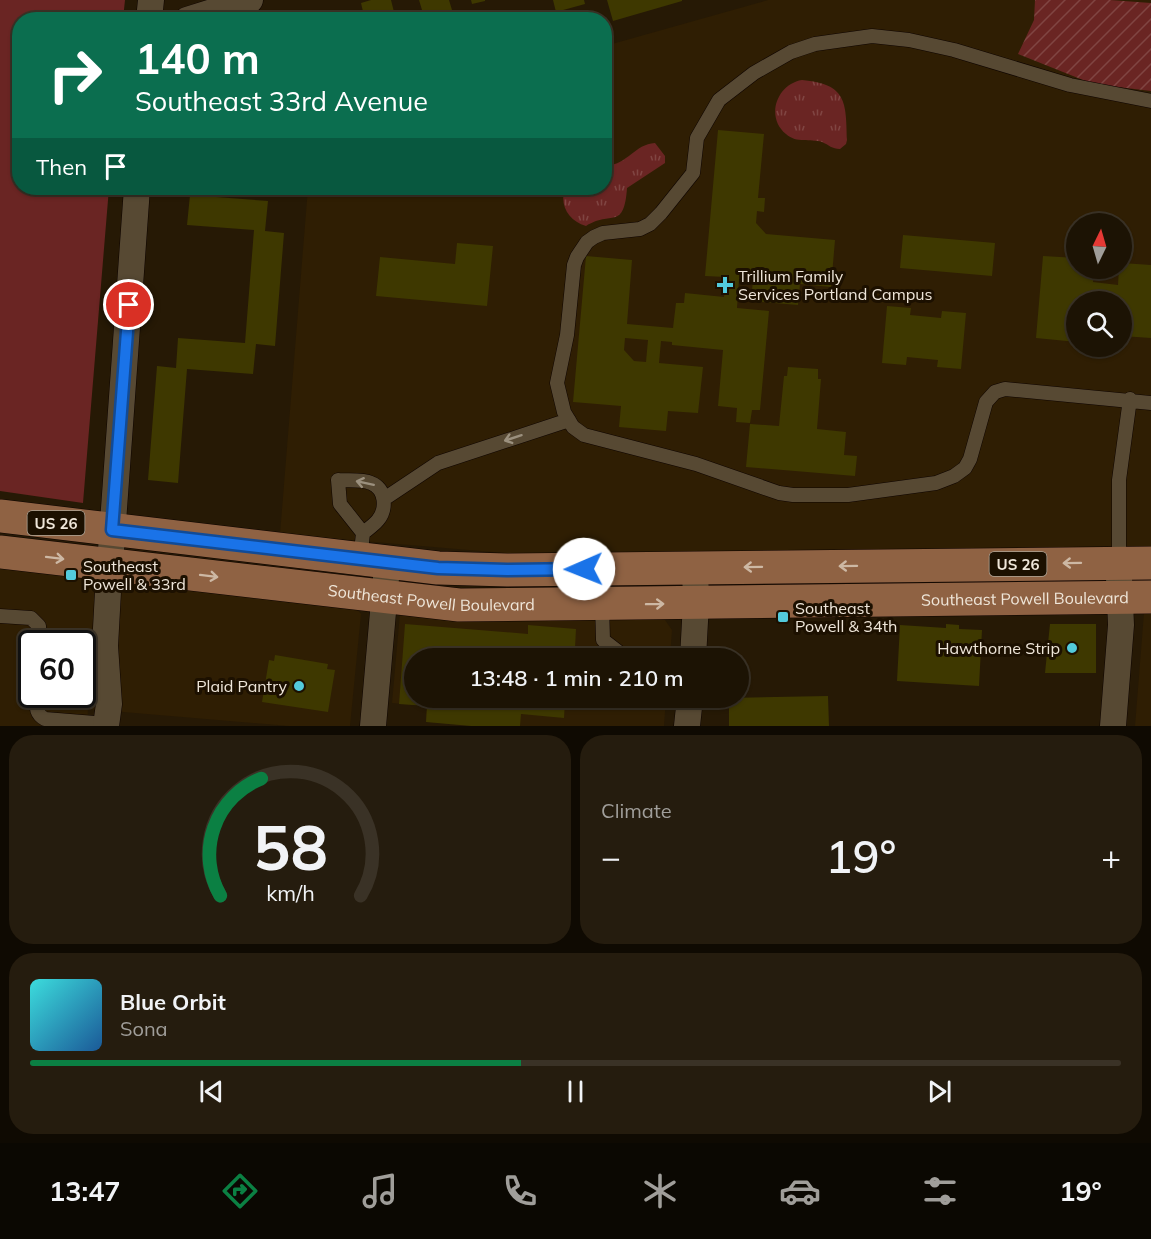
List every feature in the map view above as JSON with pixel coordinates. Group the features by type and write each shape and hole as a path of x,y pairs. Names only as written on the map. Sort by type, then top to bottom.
{"main road":[{"name":"Southeast Powell Boulevard","path":"0,516 112,530 367,571 459,605 1136,598"},
{"name":"Southeast Powell Boulevard","path":"0,552 110,565 367,571 438,568 507,570 1151,563"}],"street":[{"path":"212,12 250,0"},
{"path":"106,725 108,686 105,636 136,195"},
{"path":"1113,726 1121,625 1136,598 1119,563"},
{"path":"694,648 695,568"},
{"path":"367,571 373,726"},
{"path":"687,726 689,708"}],"lane":[{"path":"1151,101 1070,85 954,50 909,40 863,37 815,44 791,52 754,73 719,100 697,138 693,174 650,224 640,230 594,237 582,249 574,265 567,335 557,383 561,405 573,427 584,435 696,464 779,493 793,495 848,495 936,483 954,477 965,468 970,459 986,402 995,392 1005,389 1130,399 1151,403"},
{"path":"1119,563 1119,480 1130,399"},
{"path":"384,499 438,463 569,420"},
{"path":"338,480 370,483 380,488 384,499 384,508 378,521 367,571 340,504 338,480"},
{"path":"602,604 603,640 613,648"},
{"path":"0,616 31,618 39,626 39,630"},
{"path":"36,708 39,716 45,719 106,725"}],"shaded area":[{"name":"Trillium Family Services Portland Campus","path":"768,0 1151,0 1151,546 516,554 280,534 307,195 612,195 612,44"},
{"path":"0,565 356,608 361,614 350,726 289,726 88,709 87,726 0,726"},
{"path":"400,613 656,617 665,620 672,630 671,648 404,648 404,704 392,703"},
{"path":"1144,613 1151,613 1151,726 1135,726"},
{"path":"427,708 665,708 664,726 478,726 426,722"}],"green space":[{"path":"0,0 125,0 124,12 12,12 12,195 108,195 83,503 0,491"},
{"path":"1035,0 1110,0 1151,3 1151,91 1093,84 1018,54 1034,20"},
{"path":"802,80 828,86 841,97 846,115 847,140 840,149 822,142 795,139 780,127 775,110 780,94 793,83"},
{"path":"655,143 665,156 665,163 627,188 623,210 619,215 586,226 570,217 563,201 563,195 612,195 612,165 648,144"}],"building":[{"path":"371,0 391,0 394,12 363,12 361,3"},
{"path":"419,0 449,0 453,12 423,12"},
{"path":"471,0 485,0 485,1 472,4"},
{"path":"553,0 584,0 585,4 556,12"},
{"path":"607,0 682,0 613,21"},
{"path":"718,130 764,134 758,198 765,198 764,212 757,211 756,223 766,234 835,240 831,287 800,284 798,305 751,301 753,280 739,279 737,308 769,311 760,410 752,410 750,423 736,422 737,408 718,406 723,350 672,345 672,342 661,341 659,363 703,367 698,413 668,411 666,431 619,427 621,406 573,402 586,256 632,260 627,324 673,328 676,303 684,303 685,293 724,297 726,277 705,276","holes":["625,338 648,340 646,362 634,361 624,350"]},
{"path":"190,195 203,195 268,201 265,231 284,233 275,346 256,344 253,374 187,369 178,483 148,480 157,366 176,368 178,338 245,343 254,230 187,225"},
{"path":"903,235 995,243 992,276 900,268"},
{"path":"457,243 493,246 487,306 376,296 380,257 455,264"},
{"path":"1043,256 1066,257 1066,279 1093,279 1093,282 1118,285 1118,279 1132,279 1132,264 1151,265 1151,338 1132,337 1132,291 1066,291 1066,341 1036,338"},
{"path":"887,306 911,308 910,315 941,318 942,311 966,313 961,369 937,367 938,360 907,357 906,365 882,363"},
{"path":"788,367 818,369 818,379 821,379 817,429 846,432 844,455 857,456 855,476 746,467 750,424 779,426 784,376 787,376"},
{"path":"405,624 528,634 528,625 576,629 575,648 404,648 404,704 399,704"},
{"path":"946,624 959,625 959,629 982,630 979,686 897,681 900,625 946,628"},
{"name":"Hawthorne Strip","path":"1050,624 1096,624 1096,673 1045,673"},
{"name":"Plaid Pantry","path":"275,655 328,664 327,669 335,670 328,712 262,702 269,660 274,661"},
{"path":"828,696 829,726 729,726 729,708 749,708 749,698"},
{"path":"427,708 565,708 564,718 521,714 520,726 471,726 426,722"}],"place":[{"name":"Trillium Family Services Portland Campus","path":"725,285"},
{"name":"Southeast Powell & 33rd","path":"71,575"},
{"name":"Southeast Powell & 34th","path":"783,617"},
{"name":"Hawthorne Strip","path":"1072,648"},
{"name":"Plaid Pantry","path":"299,686"}],"route":[{"path":"129,305 112,530 438,568 584,569"}]}
